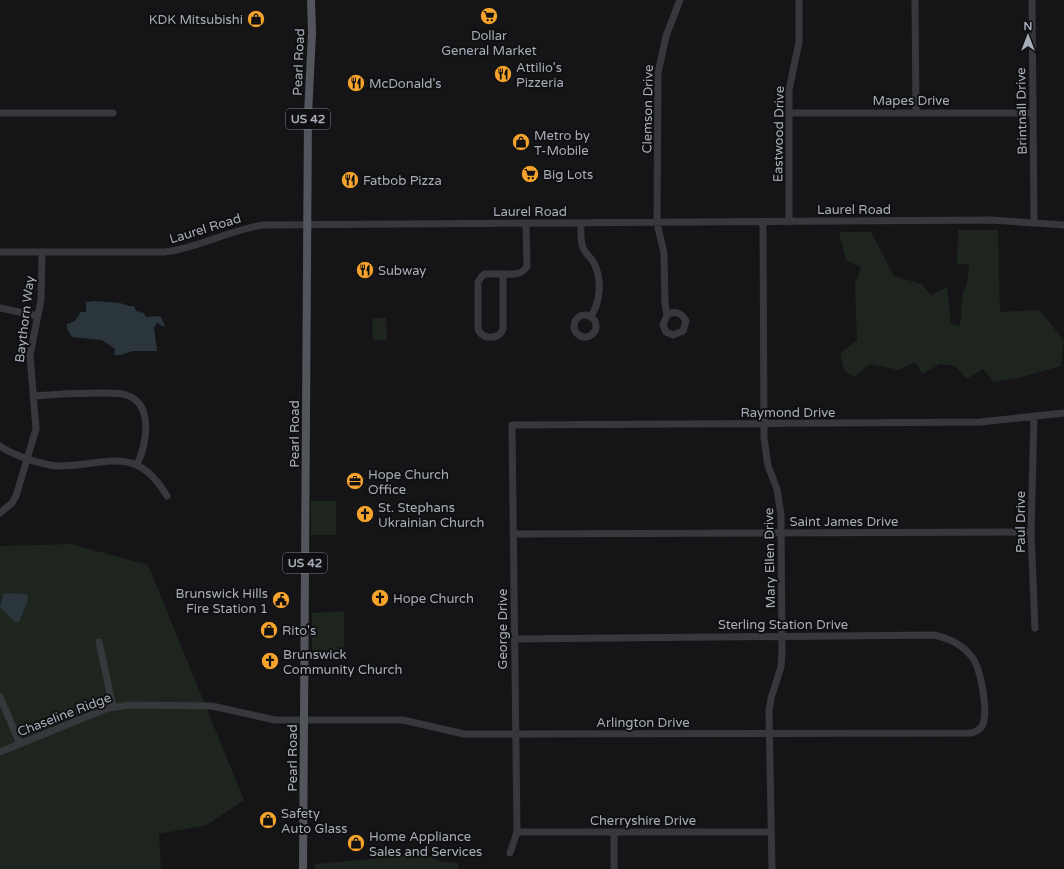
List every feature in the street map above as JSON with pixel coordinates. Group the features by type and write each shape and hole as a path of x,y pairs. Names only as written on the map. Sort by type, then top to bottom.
{"main road":[{"name":"Pearl Road","path":"303,869 308,114 312,40 311,0"}],"street":[{"name":"Clemson Drive","path":"667,315 665,304 664,253 658,223 658,73 664,43 680,0"},
{"name":"Eastwood Drive","path":"790,222 789,113 791,78 799,42 799,0"},
{"path":"915,0 916,112"},
{"name":"Brintnall Drive","path":"1032,0 1034,222"},
{"path":"0,113 113,113"},
{"name":"Mapes Drive","path":"789,113 1033,113"},
{"name":"Laurel Road","path":"0,252 165,252 191,248 254,226 308,224 526,224 991,220 1064,225"},
{"name":"Mary Ellen Drive","path":"763,222 765,452 780,502 781,534 781,667 771,698 769,733 772,869"},
{"path":"581,223 584,248 593,262 599,278 598,299 594,312 590,316"},
{"path":"503,274 503,329 496,337 485,337 482,336 478,329 479,278 485,274 503,274 518,274 525,270 526,224"},
{"name":"Baythorn Way","path":"0,513 16,496 29,458 36,429 30,355 42,287 42,252"},
{"path":"0,308 38,316"},
{"path":"34,396 60,393 120,393 127,395 138,402 144,413 145,443 137,466"},
{"name":"Raymond Drive","path":"512,425 980,422 1064,413"},
{"name":"Paul Drive","path":"1034,416 1032,532 1035,628"},
{"name":"George Drive","path":"510,853 517,832 512,425"},
{"path":"0,446 9,451 54,466 112,460 137,466 158,480 167,496"},
{"name":"Saint James Drive","path":"514,534 1032,532"},
{"name":"Sterling Station Drive","path":"514,639 933,635 950,640 970,654 978,666 981,675 984,723 982,727"},
{"path":"99,642 113,707"},
{"path":"0,697 20,744"},
{"name":"Chaseline Ridge","path":"0,752 113,707 137,705 212,706 266,719 304,720"},
{"name":"Arlington Drive","path":"304,720 403,720 424,724 451,733 464,734 972,733 982,727"},
{"name":"Cherryshire Drive","path":"517,832 770,832"},
{"path":"614,832 614,869"}],"shaded area":[{"path":"958,230 998,230 1000,312 1040,310 1064,341 1061,366 1022,377 993,382 983,369 967,379 955,366 940,364 922,374 915,362 899,370 870,364 854,377 845,372 840,354 857,340 855,283 861,267 846,260 839,232 871,232 894,276 921,284 931,295 947,287 951,324 960,326 963,291 967,284 969,264 957,264"},
{"path":"94,301 120,303 134,306 136,311 144,313 146,317 160,316 165,325 163,327 157,322 154,328 157,351 133,351 120,355 114,355 115,349 102,340 72,337 67,329 67,324 75,321 81,312 86,312 86,302"},
{"path":"372,318 386,318 387,340 373,341"},
{"path":"311,501 336,501 336,535 311,535"},
{"path":"71,544 148,565 244,800 207,825 159,834 161,869 0,869 0,546"},
{"path":"4,593 27,594 28,600 19,622 15,622 0,607"},
{"path":"344,611 344,654 312,655 312,613"},
{"path":"426,854 439,861 458,863 458,869 315,869 315,864"}],"place":[{"name":"Dollar General Market","path":"489,16"},
{"name":"KDK Mitsubishi","path":"256,19"},
{"name":"Attilio's Pizzeria","path":"503,74"},
{"name":"McDonald's","path":"356,83"},
{"name":"Metro by T-Mobile","path":"521,142"},
{"name":"Big Lots","path":"530,174"},
{"name":"Fatbob Pizza","path":"350,180"},
{"name":"Subway","path":"365,270"},
{"name":"Hope Church Office","path":"355,481"},
{"name":"St. Stephans Ukrainian Church","path":"365,514"},
{"name":"Hope Church","path":"380,598"},
{"name":"Brunswick Hills Fire Station 1","path":"281,600"},
{"name":"Rito's","path":"269,630"},
{"name":"Brunswick Community Church","path":"270,661"},
{"name":"Safety Auto Glass","path":"268,820"},
{"name":"Home Appliance Sales and Services","path":"356,843"}]}
